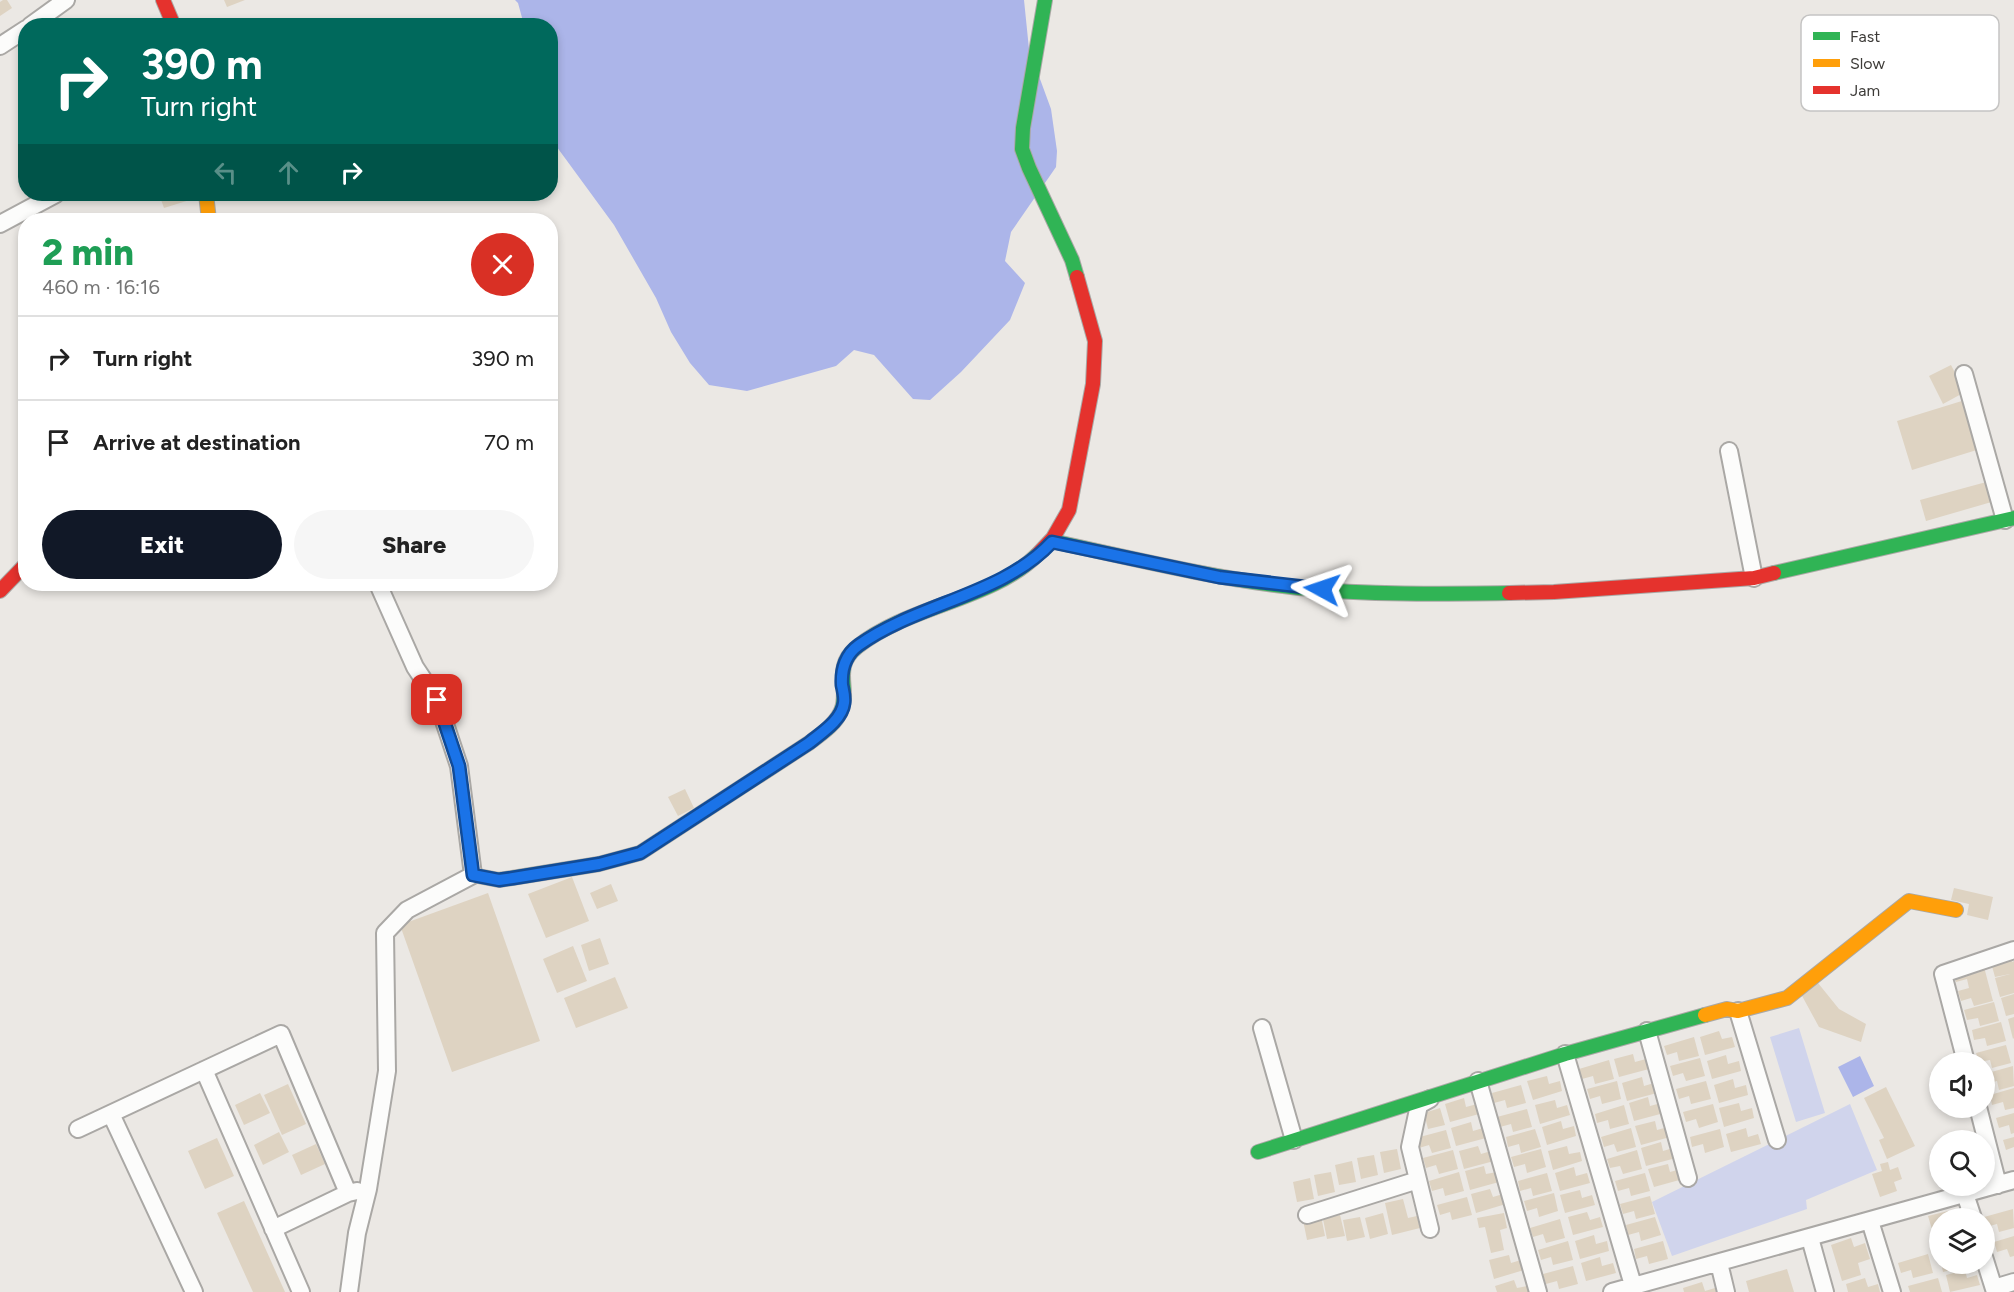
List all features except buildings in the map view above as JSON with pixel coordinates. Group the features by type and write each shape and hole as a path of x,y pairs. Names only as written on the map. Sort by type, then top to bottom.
{"street":[{"path":"41,18 66,0"},
{"path":"163,0 171,18"},
{"path":"349,1292 357,1233 368,1189 387,1071 385,933 406,910 473,875 499,880 599,864 640,853 809,743 829,727 840,714 844,702 842,670 846,658 857,646 881,631 1026,565 1052,542 1064,524 1069,510 1093,384 1095,341 1072,260 1022,149 1023,128 1045,0"},
{"path":"0,46 18,34"},
{"path":"21,213 43,201"},
{"path":"0,224 18,214"},
{"path":"1052,542 1219,577 1299,588 1367,592 1460,594 1554,592 1754,578 2009,519 1964,374"},
{"path":"1729,451 1754,578"},
{"path":"0,591 18,572"},
{"path":"381,591 415,667 437,700 459,766 473,875"},
{"path":"1258,1152 1565,1054 1727,1009 1738,1011 1788,998 1909,901 1956,910"},
{"path":"1963,1052 1943,974 2014,950"},
{"path":"1738,1011 1778,1140"},
{"path":"1262,1028 1294,1140"},
{"path":"1647,1031 1688,1178"},
{"path":"78,1129 281,1034 348,1193"},
{"path":"1565,1054 1635,1289"},
{"path":"204,1070 301,1292"},
{"path":"1478,1081 1538,1292"},
{"path":"1430,1229 1410,1147 1419,1105 1441,1092"},
{"path":"111,1114 194,1292"},
{"path":"1982,1118 2006,1182"},
{"path":"1307,1215 1418,1180"},
{"path":"273,1229 348,1193 368,1189"},
{"path":"1612,1292 1635,1289 1958,1196"},
{"path":"1870,1221 1892,1292"},
{"path":"1810,1238 1825,1292"},
{"path":"1719,1263 1726,1292"},
{"path":"1989,1274 1994,1290 2014,1282"}],"shaded area":[{"path":"1799,1028 1825,1113 1796,1122 1770,1037"},
{"path":"1850,1104 1877,1170 1806,1200 1807,1209 1672,1256 1652,1202"}],"water":[{"path":"515,0 1024,0 1029,49 1051,109 1057,151 1056,167 1011,232 1005,261 1025,283 1010,320 961,372 930,400 913,399 874,355 854,350 836,366 747,391 709,385 690,363 671,332 656,298 614,225 558,149 558,18 522,18"},
{"path":"1860,1056 1874,1086 1853,1097 1838,1067"}],"traffic: fast":[{"path":"1045,0 1023,128 1022,149 1072,260 1077,277"},
{"path":"1774,573 2014,518"},
{"path":"1052,541 1206,574 1299,588 1378,593 1509,593"},
{"path":"473,875 499,880 599,864 640,853 827,729 841,711 844,695 843,671 849,655 857,647 877,633 900,622 997,583 1037,555"},
{"path":"1258,1152 1565,1054 1705,1015"}],"traffic: slow":[{"path":"207,201 208,213"},
{"path":"1705,1015 1727,1009 1738,1011 1787,998 1909,901 1956,910"}],"traffic: jam":[{"path":"163,0 171,18"},
{"path":"1037,555 1053,538 1069,510 1093,384 1095,341 1077,277"},
{"path":"0,591 18,572"},
{"path":"1509,593 1754,578 1774,573"}],"route":[{"path":"437,700 459,766 473,875 499,880 599,864 640,853 809,743 829,727 840,714 844,702 842,670 846,658 857,646 881,631 1026,565 1052,542 1219,577 1322,589"}]}
